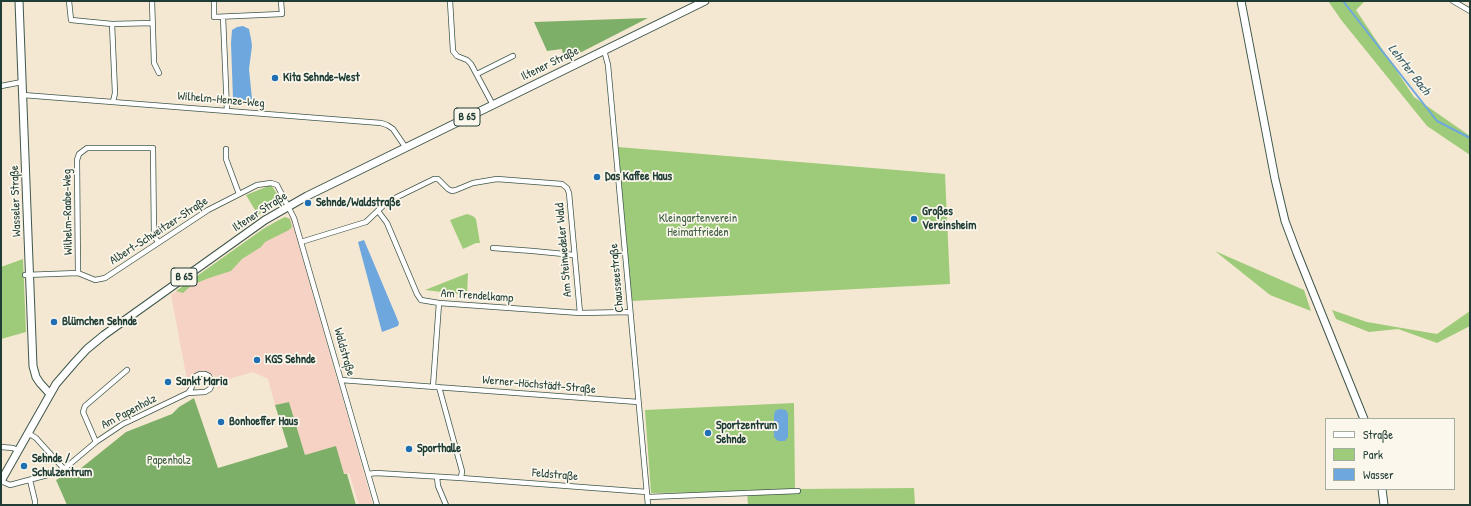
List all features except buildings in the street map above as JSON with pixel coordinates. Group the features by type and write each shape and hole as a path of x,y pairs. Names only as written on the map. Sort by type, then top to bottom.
{"main road":[{"name":"Wasseler Straße","path":"20,1 27,275 33,366 40,383 50,394"},
{"name":"B 65","path":"604,50 705,1"},
{"path":"1241,1 1275,179 1285,221 1364,418"},
{"name":"Iltener Straße","path":"1,481 50,394 75,362 104,335 265,220 288,206 604,50"},
{"path":"1382,490 1384,505"}],"street":[{"path":"69,1 71,20 112,24 152,23"},
{"path":"152,1 154,63 159,73"},
{"path":"214,1 214,17 282,14 281,1"},
{"path":"450,1 453,51 457,56 467,60 471,64 492,105"},
{"path":"1453,1 1470,11"},
{"path":"223,17 227,111"},
{"path":"112,24 115,93 113,102"},
{"name":"Chausseestraße","path":"604,50 608,65 648,505"},
{"path":"477,74 513,56"},
{"path":"1,86 22,82"},
{"name":"Wilhelm-Henze-Weg","path":"23,95 381,123 393,129 406,148"},
{"name":"Wilhelm-Raabe-Weg","path":"78,273 77,160 81,151 90,148 153,148 154,236 158,242"},
{"path":"226,149 226,159 239,194"},
{"name":"Am Steinwedeler Wald","path":"301,242 366,222 387,202 434,179 438,179 452,191 473,183 496,179 562,184 567,188 569,193 580,313"},
{"name":"Albert-Schweitzer-Straße","path":"27,275 78,273 95,280 105,278 208,210 257,185 271,183 277,185 288,206"},
{"name":"Waldstraße","path":"288,206 294,218 377,505"},
{"name":"Am Trendelkamp","path":"378,211 386,223 421,300 439,303 580,313 630,312"},
{"path":"493,248 574,255"},
{"path":"433,386 439,303"},
{"path":"96,442 83,412 85,406 127,370"},
{"name":"Am Papenholz","path":"1,481 10,485 55,473 64,469 96,442 123,424 188,393 205,392 210,389 212,384 209,376 200,374 196,376 188,393"},
{"name":"Werner-Höchstädt-Straße","path":"341,380 638,402"},
{"path":"439,387 462,471 461,478"},
{"path":"28,433 36,438 64,469"},
{"path":"1,447 13,448 19,451"},
{"name":"Feldstraße","path":"368,474 376,473 461,478 647,495 798,491"},
{"path":"437,477 438,486 446,505"},
{"path":"30,480 35,505"}],"shaded area":[{"name":"KGS Sehnde","path":"286,217 291,218 373,505 359,505 349,473 344,475 305,455 289,402 275,405 268,379 253,372 232,378 218,389 214,375 189,390 171,295 223,258"}],"green space":[{"path":"1328,1 1365,1 1356,10 1414,97 1470,136 1470,155 1427,126 1342,21"},
{"path":"648,18 564,61 562,49 547,51 534,22"},
{"name":"Kleingartenverein Heimatfrieden","path":"618,147 945,174 950,284 632,301"},
{"path":"271,185 280,198 278,203 258,215 246,195"},
{"path":"467,214 476,219 480,243 476,243 463,249 450,220"},
{"path":"285,217 290,219 292,227 289,230 265,242 261,247 242,259 231,271 192,285 183,293 176,291 263,229"},
{"path":"1215,251 1304,290 1311,311 1270,295"},
{"path":"23,259 26,332 1,339 1,267"},
{"path":"468,273 467,295 425,290"},
{"path":"1332,310 1367,322 1437,334 1470,311 1470,326 1437,343 1398,329 1369,332 1336,319"},
{"name":"Papenholz","path":"194,398 218,468 288,447 275,405 289,402 305,455 336,446 344,474 347,474 356,505 67,505 56,480 73,471 75,473 126,432 172,414 179,407"},
{"path":"794,403 795,489 914,488 915,505 748,505 747,492 651,493 645,410"}],"water":[{"path":"243,26 249,29 252,46 249,69 252,99 251,103 244,104 235,103 233,99 231,43 232,30"},
{"path":"364,240 399,323 398,326 382,332 358,242"},
{"path":"779,409 786,410 788,414 788,437 785,441 778,441 774,437 774,415 775,411"}],"waterway":[{"name":"Lehrter Bach","path":"1343,1 1437,121 1470,138"}],"place":[{"name":"Kita Sehnde-West","path":"275,78"},
{"name":"Das Kaffee Haus","path":"597,177"},
{"name":"Sehnde/Waldstraße","path":"308,203"},
{"name":"Großes Vereinsheim","path":"914,219"},
{"name":"Blümchen Sehnde","path":"54,322"},
{"name":"KGS Sehnde","path":"257,360"},
{"name":"Sankt Maria","path":"168,382"},
{"name":"Bonhoeffer Haus","path":"221,422"},
{"name":"Sportzentrum Sehnde","path":"708,433"},
{"name":"Sporthalle","path":"409,449"},
{"name":"Sehnde / Schulzentrum","path":"24,466"}]}
